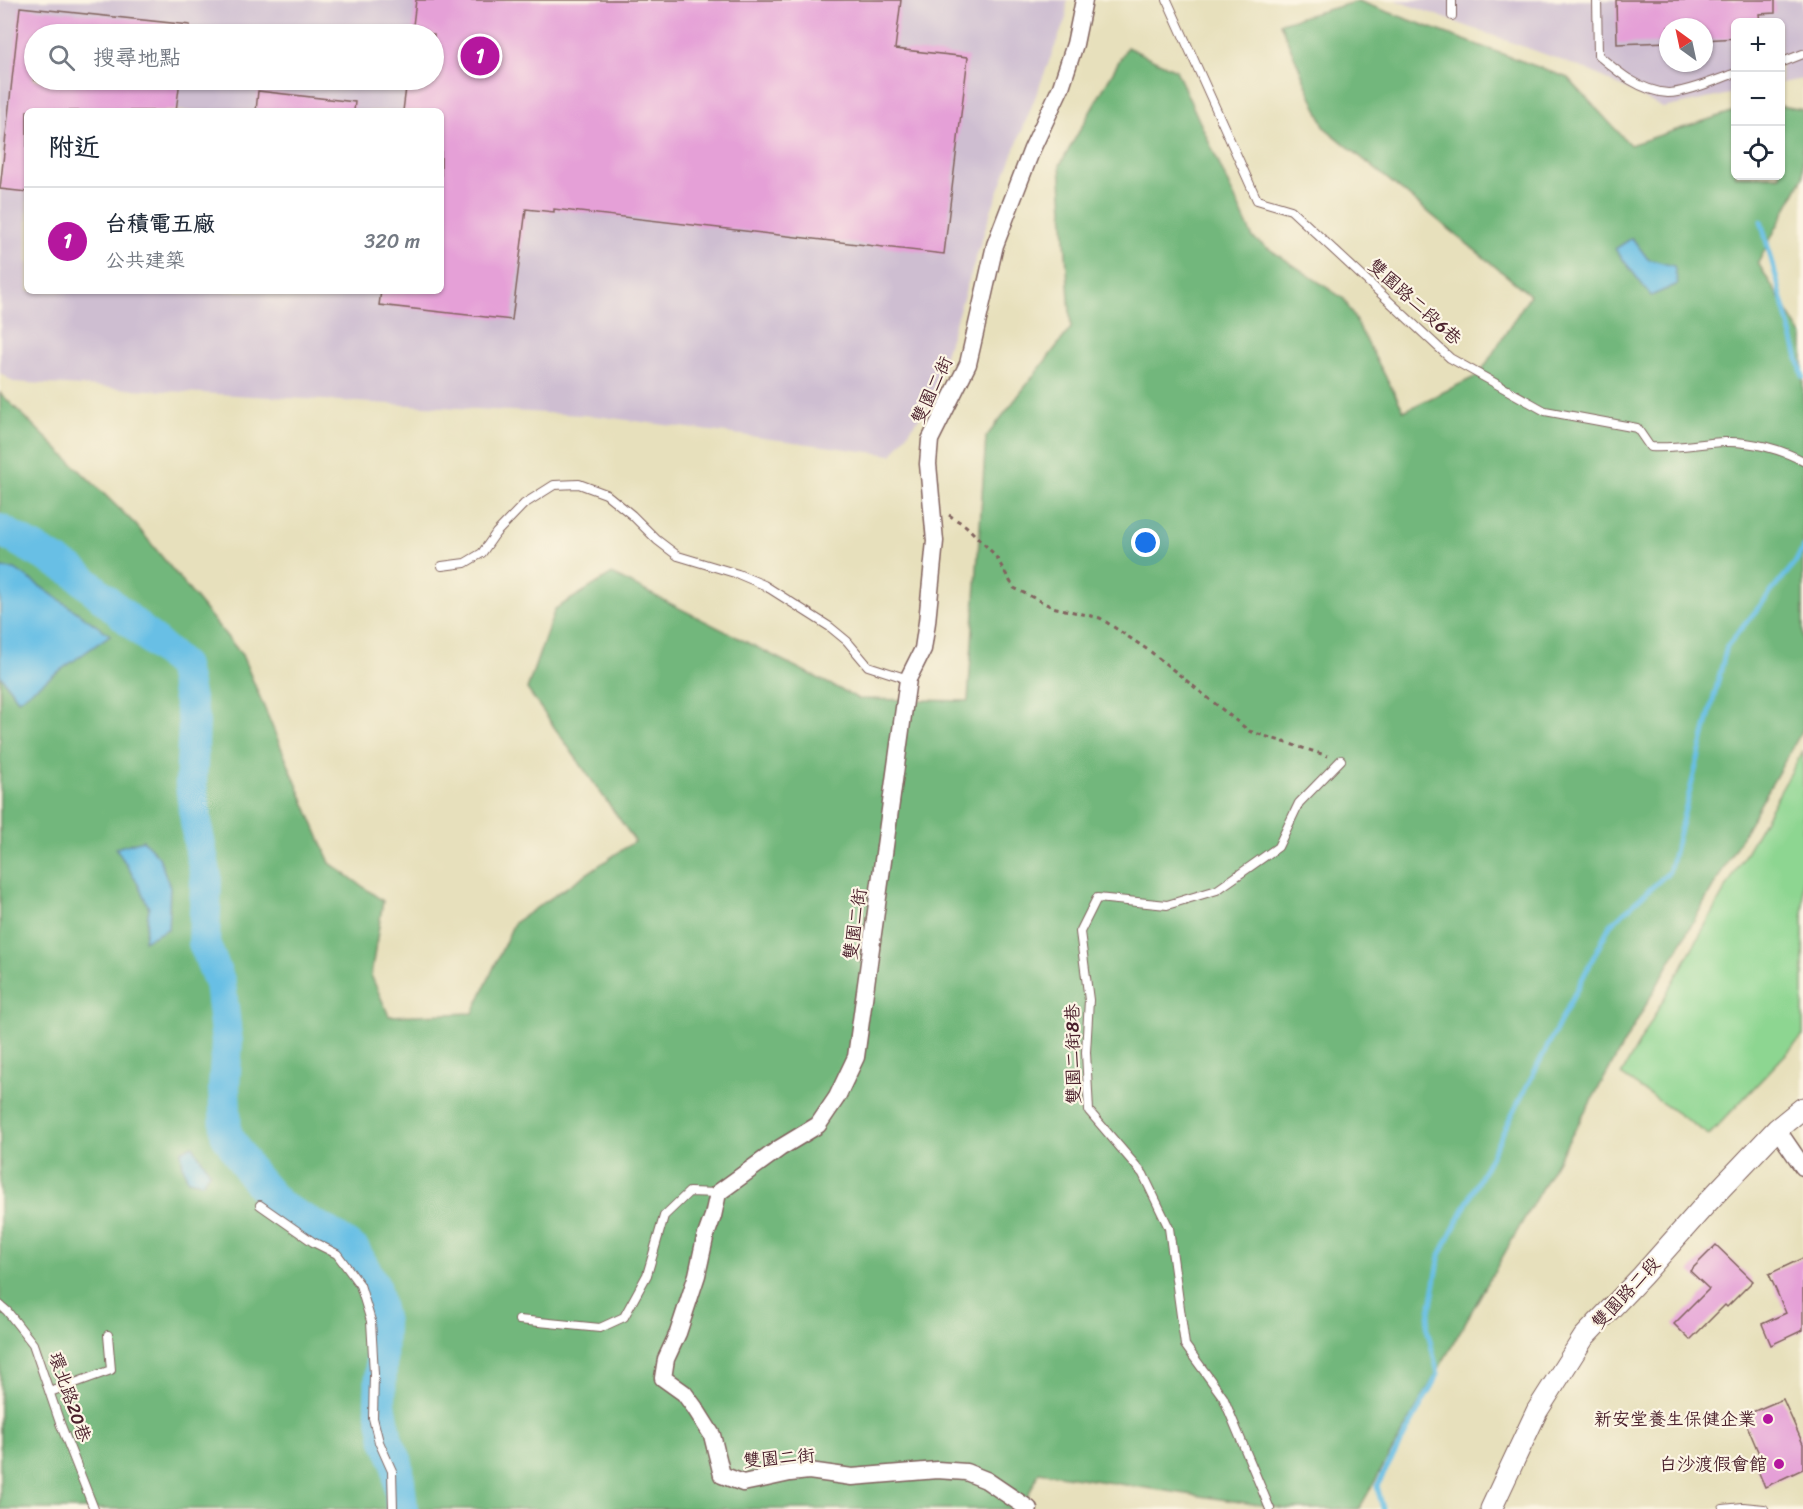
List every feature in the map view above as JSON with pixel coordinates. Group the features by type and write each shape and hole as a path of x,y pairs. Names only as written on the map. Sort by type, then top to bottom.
{"street":[{"name":"雙園二街","path":"1029,1509 986,1480 966,1472 937,1470 852,1477 809,1471 743,1484 722,1475 712,1435 684,1393 663,1378 666,1359 678,1333 697,1275 718,1193 771,1153 818,1125 837,1097 856,1057 908,679 923,649 927,621 935,541 928,464 930,440 968,364 995,245 1032,149 1061,87 1075,44 1084,0"},
{"name":"雙園路二段","path":"1491,1509 1537,1411 1584,1337 1777,1129 1803,1108"},
{"path":"1777,1129 1803,1167"}],"lane":[{"name":"雙園路二段6巷","path":"1167,0 1257,200 1291,210 1450,358 1545,411 1637,428 1650,447 1663,448 1727,441 1760,445 1803,461"},
{"path":"1452,0 1452,16"},
{"path":"1596,0 1598,55 1620,74 1642,87 1668,93 1731,75"},
{"path":"1785,61 1803,54"},
{"path":"442,566 465,563 482,554 496,533 524,504 554,485 579,484 606,494 678,556 738,574 764,585 830,627 847,641 868,666 908,679"},
{"name":"雙園二街8巷","path":"1270,1509 1223,1397 1185,1345 1169,1228 1143,1174 1089,1111 1086,1052 1089,1000 1080,932 1097,898 1167,905 1217,890 1278,847 1299,803 1341,760"},
{"path":"519,1320 600,1328 624,1317 647,1275 664,1216 690,1192 718,1193"},
{"path":"260,1205 313,1242 337,1254 360,1285 371,1321 374,1374 373,1418 379,1442 392,1471 393,1509"},
{"name":"環北路20巷","path":"0,1305 33,1344 60,1423 94,1509"},
{"path":"50,1392 111,1370 108,1335"},
{"path":"1723,1509 1743,1507 1764,1509"}],"path":[{"path":"932,504 966,526 995,555 1014,588 1052,607 1100,618 1151,652 1249,731 1341,760"}],"shaded area":[{"path":"0,0 1067,0 1066,18 992,208 929,404 892,455 597,416 13,382 0,373"},
{"path":"1395,0 1803,0 1803,79 1785,82 1785,18 1731,18 1731,94 1663,108 1588,70"}],"green space":[{"path":"1358,1 1568,78 1630,145 1731,112 1731,180 1785,180 1785,107 1803,110 1803,177 1758,263 1803,337 1803,729 1359,1509 1287,1509 1039,1472 1022,1509 0,1509 0,393 136,525 242,655 330,863 383,901 371,975 389,1016 473,1013 514,923 635,841 527,689 555,609 612,574 859,699 968,701 986,437 1071,328 1060,165 1127,47 1176,70 1253,238 1344,299 1404,411 1479,375 1530,295 1325,128 1280,23"},
{"path":"1803,751 1803,1036 1709,1135 1621,1075"}],"water":[{"path":"1632,238 1648,259 1674,266 1678,284 1651,296 1615,249"},
{"path":"0,568 15,569 110,635 18,700 0,675"},
{"path":"143,840 159,857 170,887 168,929 144,941 149,908 137,882 116,848"},
{"path":"192,1145 210,1172 202,1183 188,1180 183,1166 181,1151"}],"building":[{"path":"416,0 901,0 895,49 968,57 944,254 554,209 554,212 526,209 512,320 379,305 381,294 444,294 444,108 403,108 406,90 444,90 444,24 413,24"},
{"path":"1616,0 1775,0 1775,13 1759,14 1760,18 1731,18 1731,38 1713,39 1713,18 1659,18 1659,42 1617,44"},
{"path":"20,7 181,24 24,24 24,90 179,90 176,108 24,108 24,192 0,189"},
{"path":"258,91 355,102 354,108 256,108"},
{"path":"1716,1245 1753,1281 1690,1340 1674,1324 1709,1289 1690,1271"},
{"path":"1803,1258 1803,1330 1771,1345 1762,1324 1786,1313 1769,1274"},
{"path":"1783,1399 1803,1444 1803,1469 1765,1487 1753,1459 1760,1456 1743,1416"}],"waterway":[{"path":"1761,221 1803,377"},
{"path":"0,530 73,571 182,666 194,723 191,784 206,877 204,943 220,983 227,1042 224,1087 226,1134 251,1173 280,1207 327,1232 354,1250 374,1286 382,1323 380,1404 387,1440 397,1462 402,1509"},
{"path":"1383,1509 1377,1486 1438,1374 1427,1328 1440,1255 1610,925 1669,872 1727,646 1795,563 1803,548"}],"place":[{"name":"台積電五廠","path":"480,56"},
{"name":"新安堂養生保健企業","path":"1768,1419"},
{"name":"白沙渡假會館","path":"1779,1464"}]}
